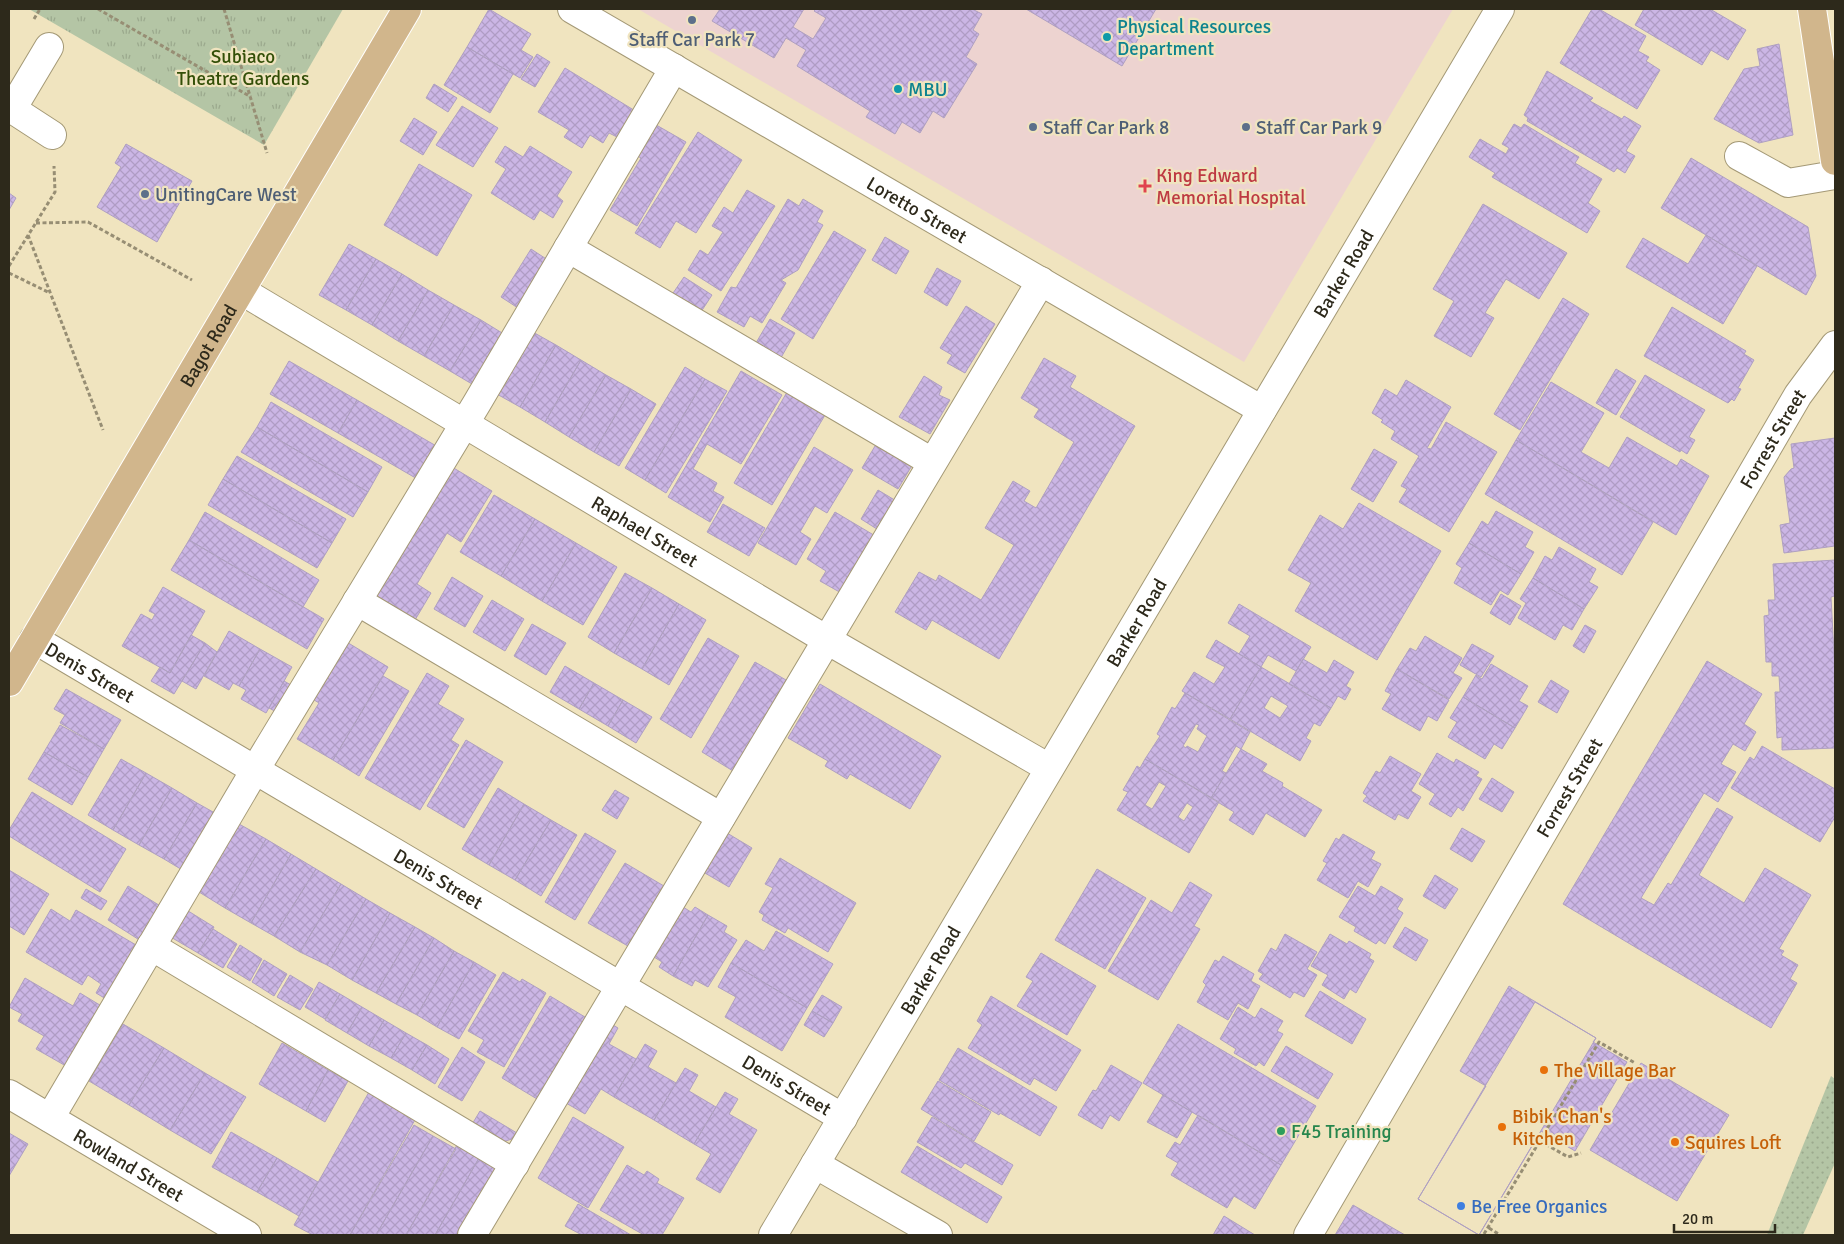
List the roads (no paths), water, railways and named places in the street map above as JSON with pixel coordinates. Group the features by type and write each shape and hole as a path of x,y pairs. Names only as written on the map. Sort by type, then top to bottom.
{"main road":[{"name":"Bagot Road","path":"9,682 407,9"},
{"path":"1812,9 1835,161"}],"street":[{"name":"Loretto Street","path":"572,9 1262,410"},
{"name":"Barker Road","path":"773,1235 1500,9"},
{"path":"49,47 12,109 52,135"},
{"path":"50,1118 255,770 465,424 674,68"},
{"path":"1739,156 1788,183 1835,175"},
{"path":"568,248 932,462"},
{"path":"472,1235 1040,281"},
{"name":"Raphael Street","path":"242,290 827,640 1049,768"},
{"name":"Forrest Street","path":"1308,1235 1798,395 1831,350"},
{"path":"357,601 721,817"},
{"name":"Denis Street","path":"34,639 843,1118"},
{"path":"151,946 515,1164"},
{"name":"Rowland Street","path":"9,1094 247,1235"},
{"path":"815,1164 938,1235"}],"place":[{"name":"Staff Car Park 7","path":"692,20"},
{"name":"Physical Resources Department","path":"1107,37"},
{"name":"MBU","path":"898,89"},
{"name":"Staff Car Park 8","path":"1033,127"},
{"name":"Staff Car Park 9","path":"1246,127"},
{"name":"King Edward Memorial Hospital","path":"1145,186"},
{"name":"UnitingCare West","path":"145,194"},
{"name":"The Village Bar","path":"1544,1070"},
{"name":"Bibik Chan's Kitchen","path":"1502,1127"},
{"name":"F45 Training","path":"1281,1131"},
{"name":"Squires Loft","path":"1675,1142"},
{"name":"Be Free Organics","path":"1461,1206"}],"park label":[{"name":"Subiaco Theatre Gardens","path":"243,67"}]}
